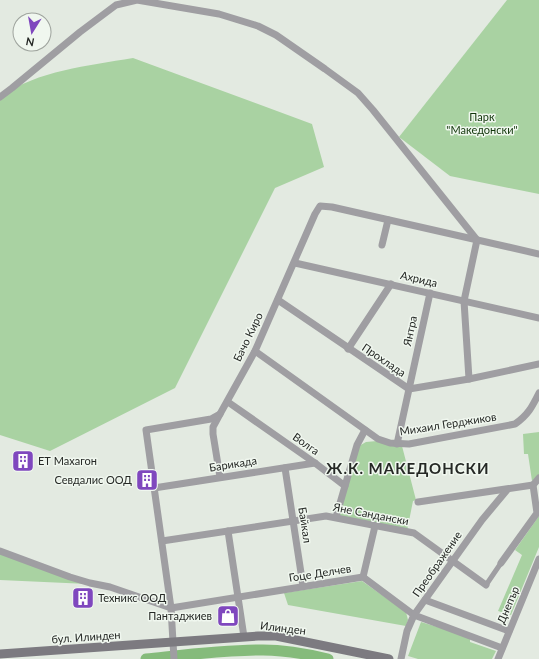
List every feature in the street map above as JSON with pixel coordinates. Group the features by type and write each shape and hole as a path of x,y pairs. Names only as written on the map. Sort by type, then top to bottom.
{"main road":[{"name":"Илинден","path":"174,643 276,636 388,659"},
{"name":"бул. Илинден","path":"0,654 174,643"}],"street":[{"path":"0,97 80,32 116,5 137,0 219,14 258,26 276,35 358,93 477,240 464,301 469,379"},
{"name":"Бачо Киро","path":"220,477 213,427 255,351 315,214 320,206 332,207 539,254"},
{"path":"382,245 388,220"},
{"name":"Ахрида","path":"294,263 539,318"},
{"path":"348,349 390,284"},
{"name":"Янтра","path":"397,444 430,293"},
{"name":"Прохлада","path":"278,300 409,389 469,379 539,364"},
{"name":"Михаил Герджиков","path":"255,351 378,439 390,443 409,444 515,424 524,418 531,410 539,393"},
{"name":"Волга","path":"228,402 345,486"},
{"path":"174,656 171,608 146,430 211,419 220,414"},
{"path":"336,517 357,445 365,430"},
{"name":"Барикада","path":"154,488 315,463"},
{"name":"Байкал","path":"285,468 303,586"},
{"path":"418,502 533,485 539,478"},
{"path":"502,563 537,513 533,485"},
{"name":"Преображение","path":"401,659 407,631 414,615 482,520 507,490"},
{"name":"Яне Сандански","path":"162,541 326,516 414,534 486,585 502,563"},
{"path":"363,577 375,526"},
{"path":"228,531 244,637"},
{"path":"0,552 70,577 110,587 171,608"},
{"name":"Днепър","path":"498,659 539,562"},
{"name":"Гоце Делчев","path":"171,608 363,577 414,615 502,648"},
{"path":"425,600 509,631"}],"green space":[{"name":"Парк \"Македонски\"","path":"507,0 539,0 539,194 450,176 399,137"},
{"path":"133,58 312,124 324,167 275,188 175,388 50,451 0,435 0,97 31,81 64,70"},
{"path":"539,432 539,475 532,481 528,454 524,454 523,434"},
{"path":"377,441 402,446 416,500 413,501 407,531 337,516 359,446 366,442"},
{"path":"539,516 539,547 511,615 498,611 522,555 515,550"},
{"path":"0,551 88,584 0,580"},
{"path":"362,581 406,612 408,620 406,626 288,605 284,593"},
{"path":"421,622 467,636 470,638 470,642 496,651 492,659 418,659 408,656"}],"waterway":[{"path":"146,659 248,650 279,651 312,655 328,659"}],"place":[{"name":"ЕТ Махагон","path":"23,461"},
{"name":"Севдалис ООД","path":"147,480"},
{"name":"Техникс ООД","path":"83,598"},
{"name":"Пантаджиев","path":"228,616"}],"district":[{"name":"Ж.К. МАКЕДОНСКИ","path":"408,469"}]}
